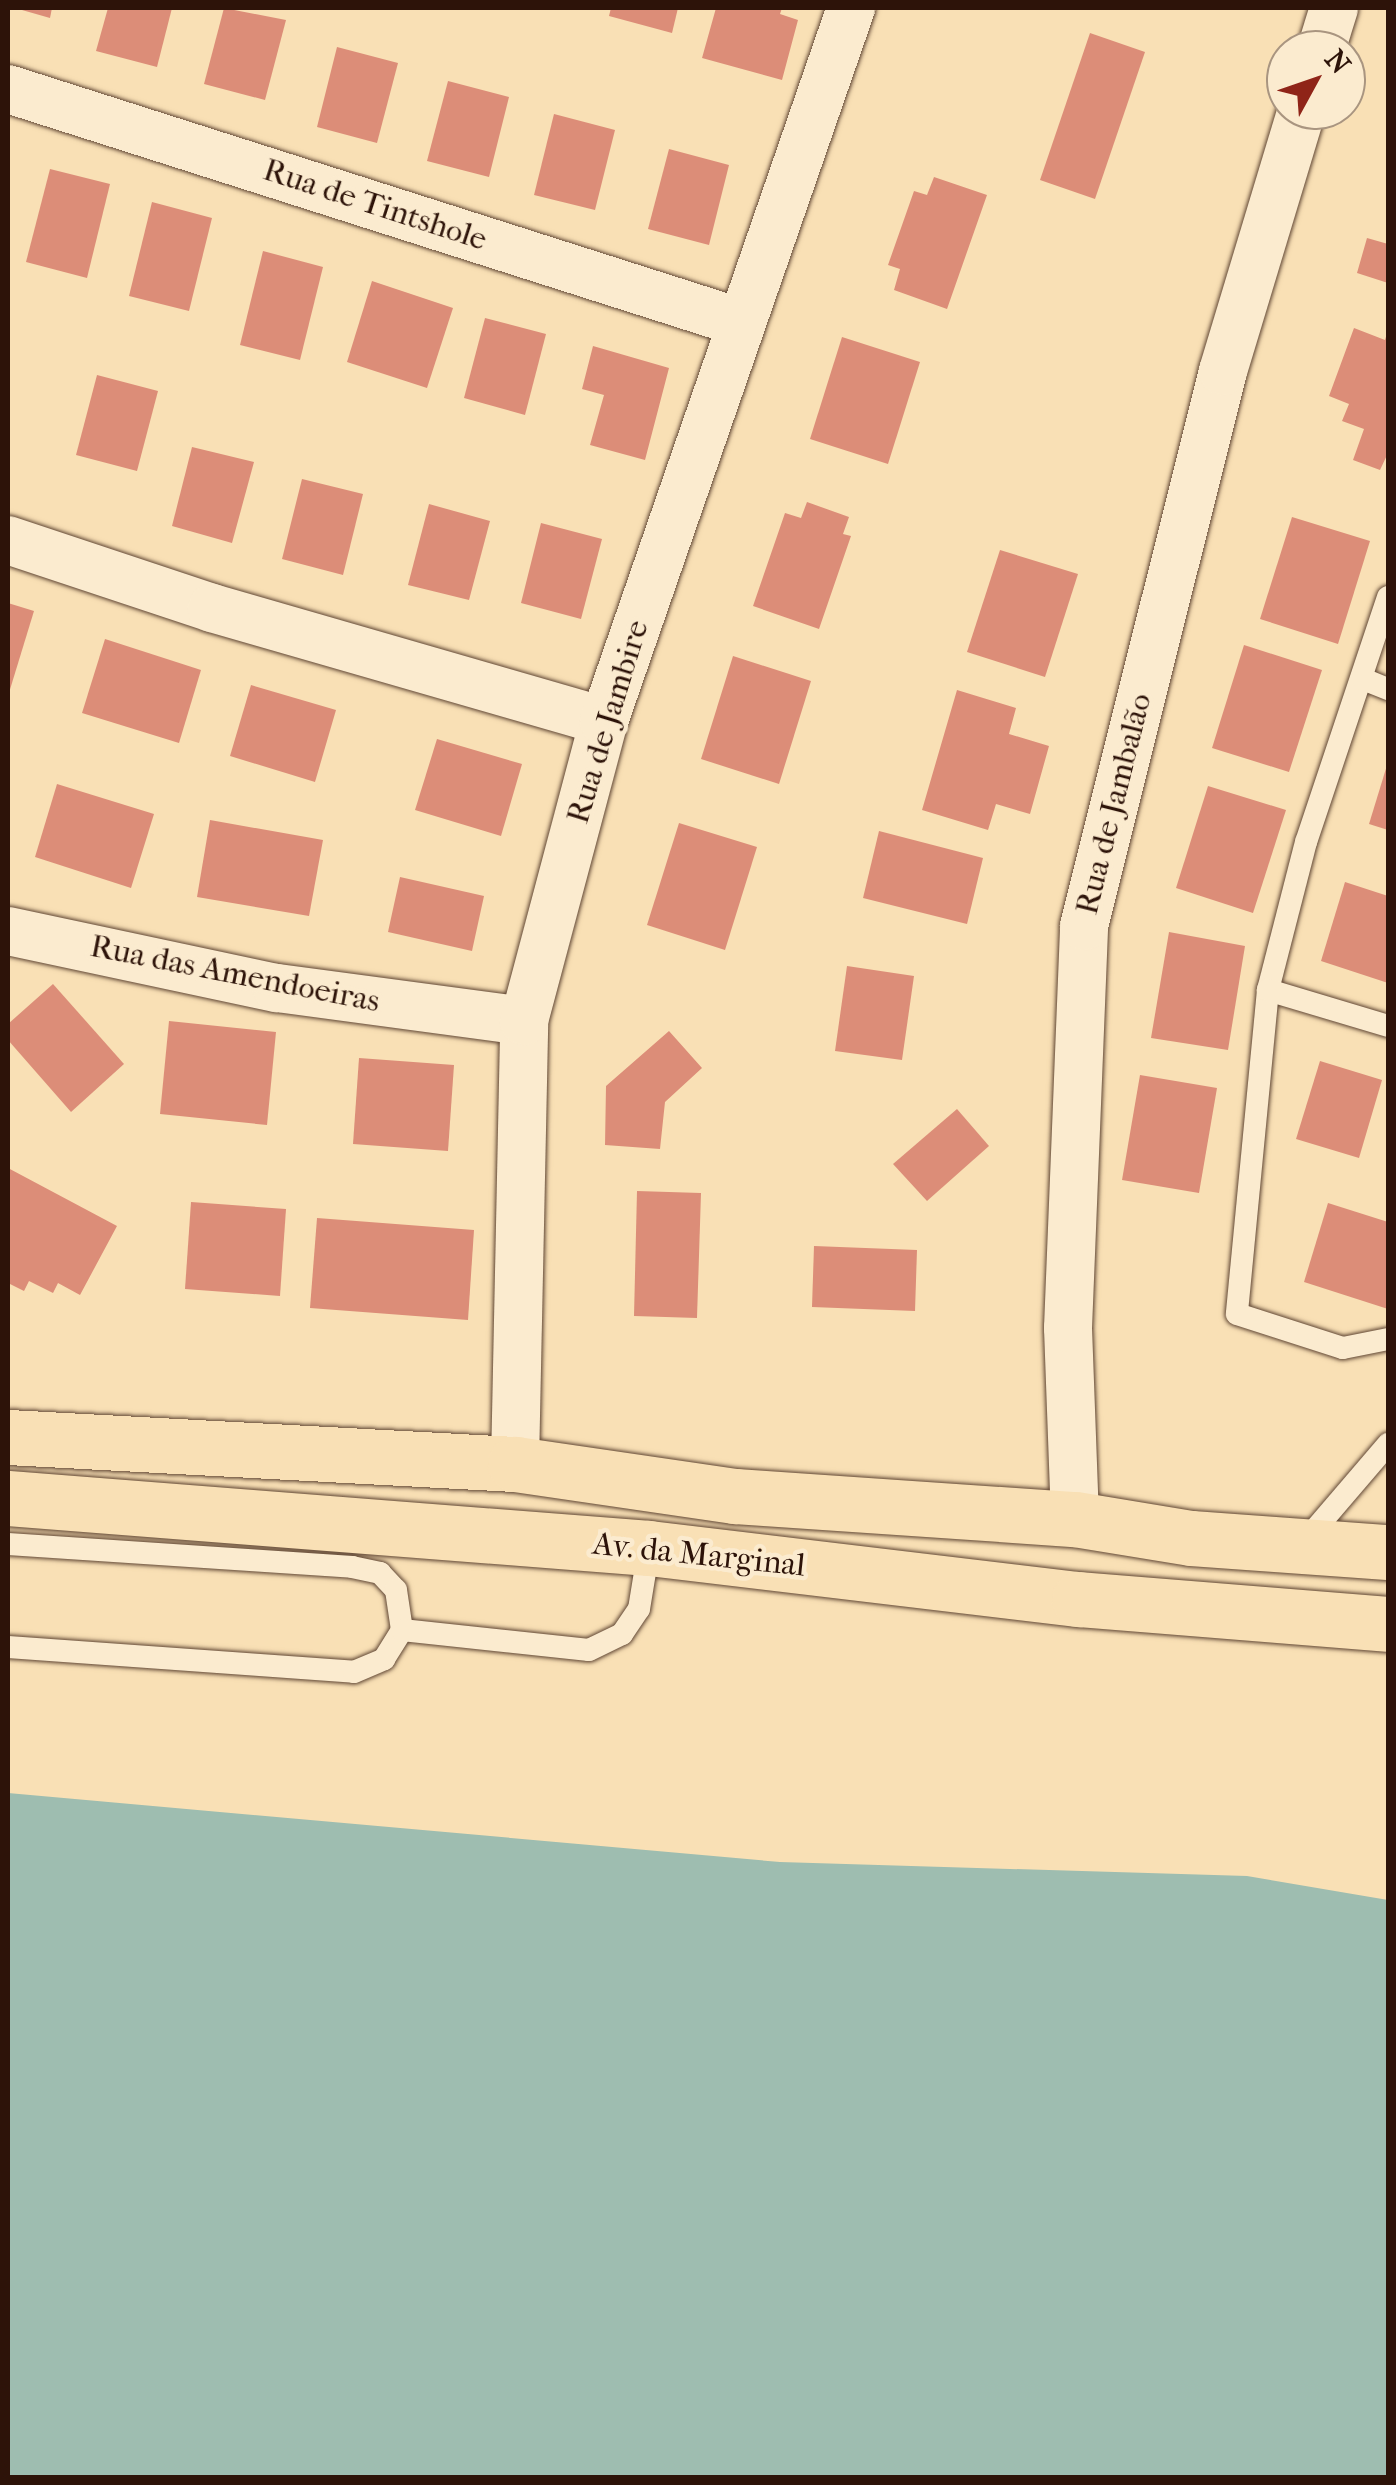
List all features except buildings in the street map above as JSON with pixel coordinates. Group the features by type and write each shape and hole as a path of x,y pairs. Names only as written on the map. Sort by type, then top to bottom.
{"main road":[{"name":"Av. da Marginal","path":"8,1437 515,1464 734,1496 1075,1519 1299,1548 1388,1552"},
{"name":"Av. da Marginal","path":"8,1498 649,1548 1079,1600 1388,1624"}],"street":[{"name":"Rua de Jambire","path":"515,1464 524,1021 604,721 851,8"},
{"name":"Rua de Tintshole","path":"8,89 742,323"},
{"name":"Rua de Jambalão","path":"1075,1519 1068,1328 1084,926 1223,371 1296,130"},
{"path":"8,540 212,608 604,721"},
{"name":"Rua das Amendoeiras","path":"8,931 277,988 524,1021"}],"lane":[{"path":"1388,597 1306,842 1268,990 1237,1314 1343,1348 1388,1339"},
{"path":"1363,679 1388,690"},
{"path":"1268,990 1388,1026"},
{"path":"1299,1548 1388,1444"},
{"path":"8,1544 380,1573 396,1590 402,1630 384,1659 354,1672 8,1647"},
{"path":"402,1630 589,1650 622,1634 640,1609 649,1548"}],"shaded area":[{"path":"8,1793 780,1862 1247,1876 1388,1900 1388,2477 8,2477"}]}
